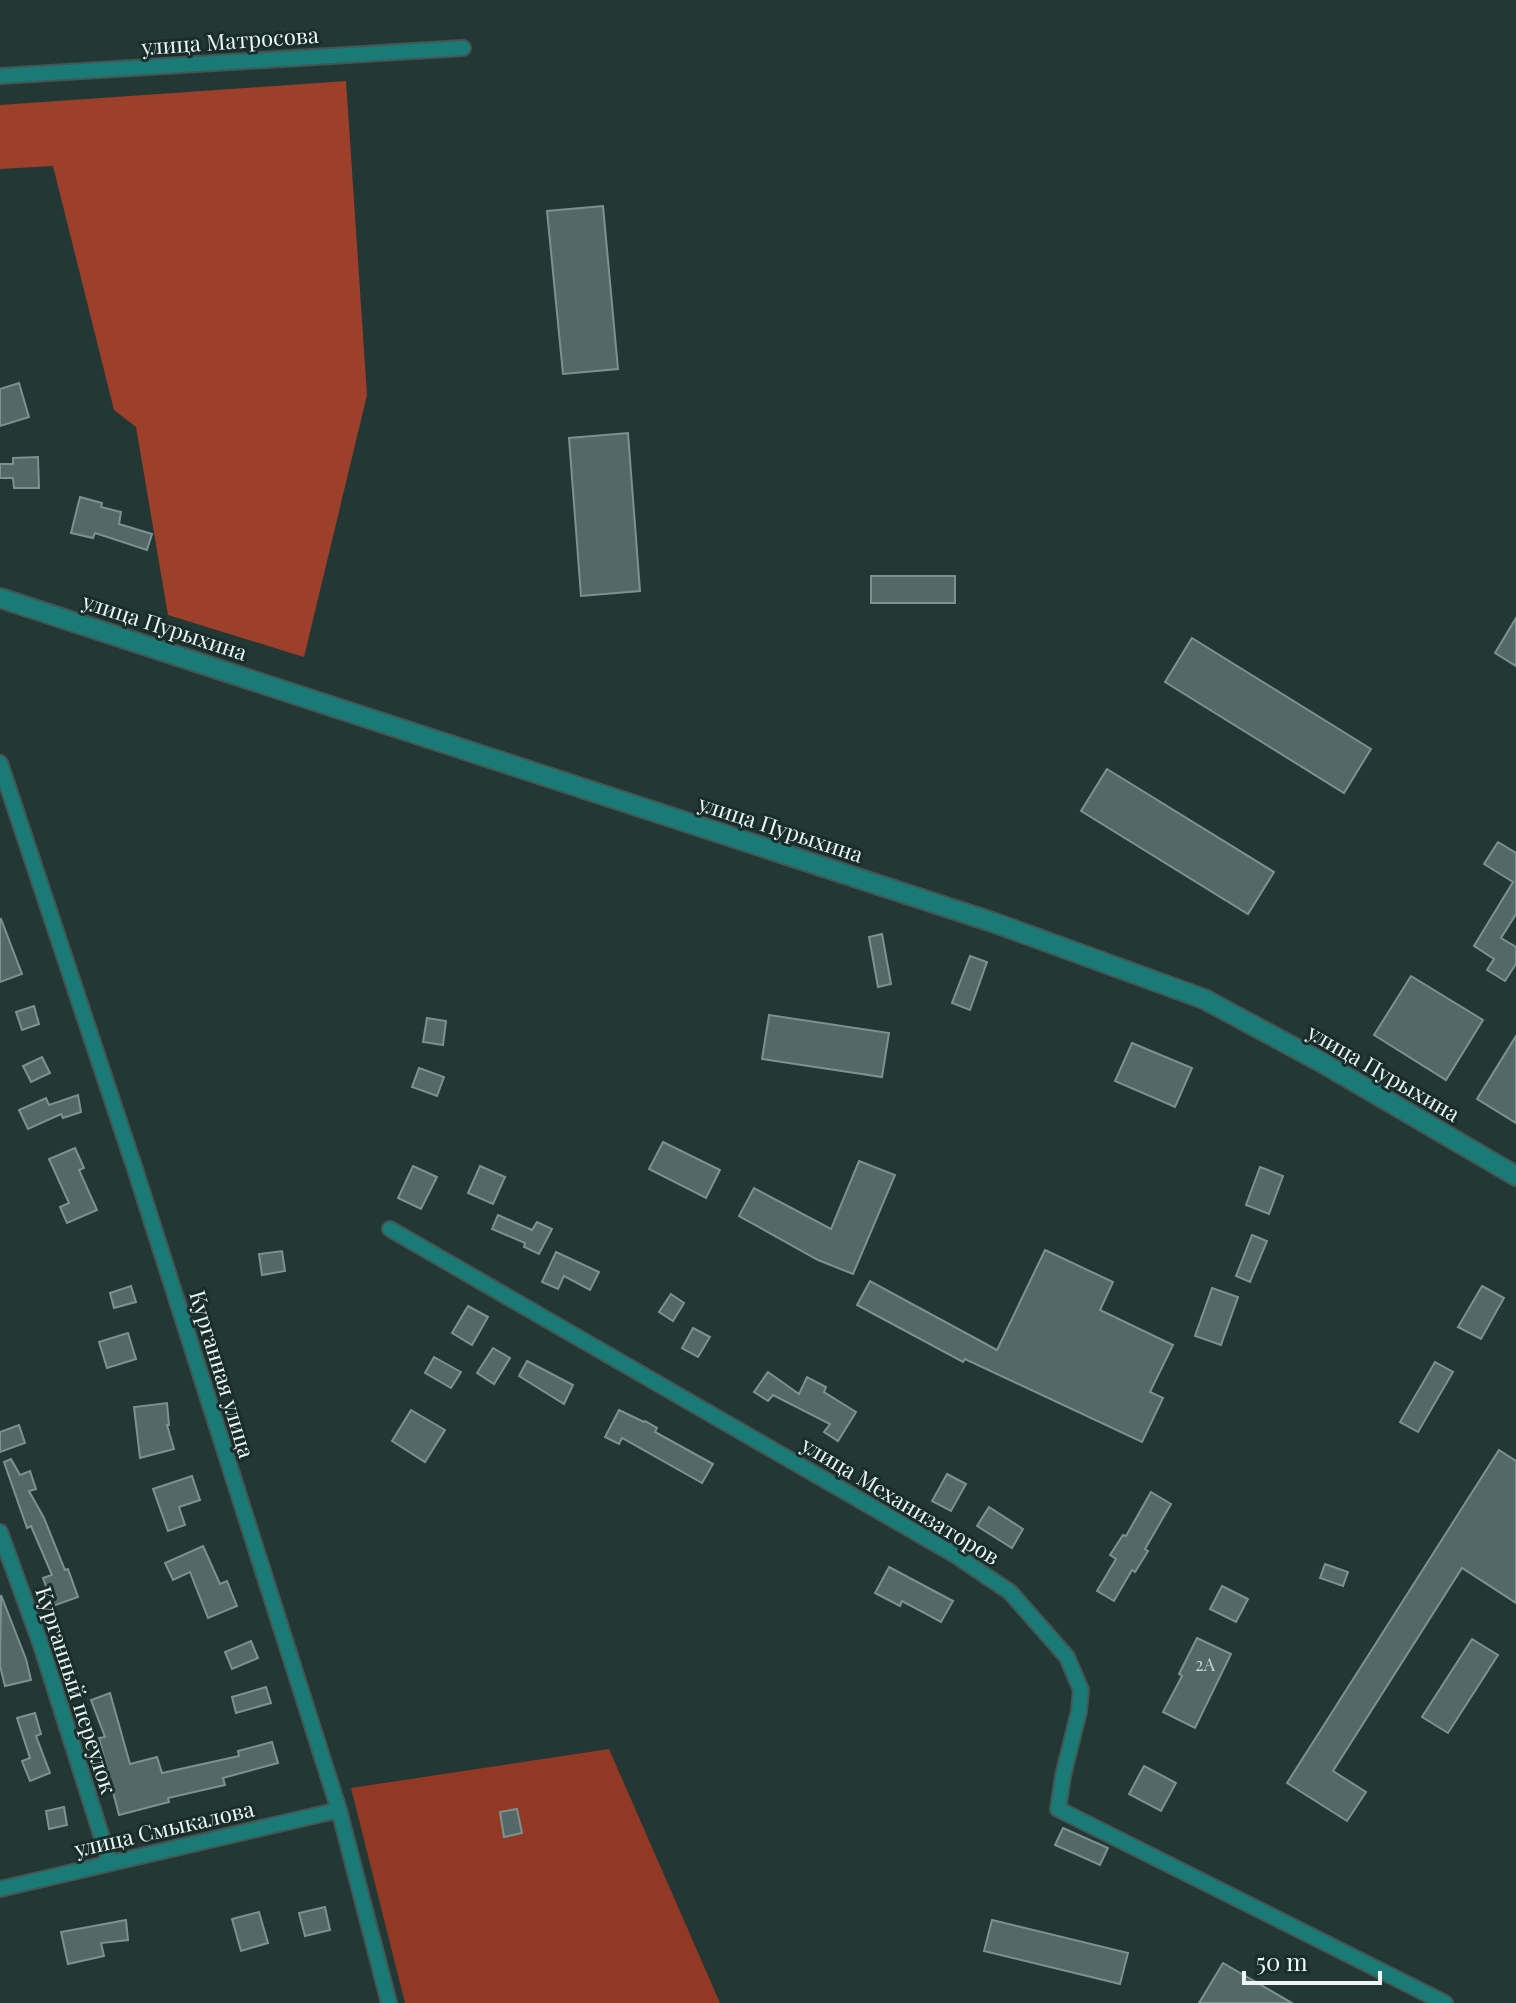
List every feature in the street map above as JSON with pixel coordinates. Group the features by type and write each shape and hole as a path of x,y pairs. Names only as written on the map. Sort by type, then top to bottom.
{"street":[{"name":"улица Матросова","path":"0,76 463,48"},
{"name":"улица Пурыхина","path":"0,598 995,923 1204,999 1321,1062 1516,1176"},
{"name":"Курганная улица","path":"0,763 135,1169 339,1810 389,2003"},
{"name":"улица Механизаторов","path":"390,1229 467,1270 955,1555 1010,1592 1067,1657 1081,1690 1058,1809 1445,2003"},
{"name":"Курганный переулок","path":"0,1532 41,1645 110,1863"},
{"name":"улица Смыкалова","path":"0,1889 339,1810"}],"shaded area":[{"path":"346,81 367,395 304,657 168,615 136,427 114,410 53,166 0,169 0,105"},
{"path":"609,1749 720,2003 405,2003 351,1788"}],"building":[{"path":"603,206 618,369 563,374 547,211"},
{"path":"19,383 29,417 0,426 0,389"},
{"path":"628,433 640,591 581,596 569,438"},
{"path":"38,457 39,488 14,488 13,478 0,478 0,464 13,464 13,458"},
{"path":"80,497 121,512 119,524 152,534 147,550 95,533 93,538 71,533"},
{"path":"871,576 955,576 955,603 871,603"},
{"path":"1516,618 1516,666 1495,653"},
{"path":"1192,638 1371,749 1344,793 1165,682"},
{"path":"1107,769 1274,872 1248,914 1081,811"},
{"path":"1498,842 1516,853 1516,914 1501,938 1516,947 1516,964 1505,981 1487,970 1494,959 1474,946 1513,882 1484,864"},
{"path":"0,920 22,974 0,982"},
{"path":"882,934 891,984 878,987 869,937"},
{"path":"970,956 987,962 970,1010 952,1003"},
{"path":"1411,976 1483,1020 1446,1080 1374,1035"},
{"path":"34,1006 39,1024 22,1030 16,1012"},
{"path":"769,1015 889,1033 882,1077 762,1059"},
{"path":"427,1018 446,1021 443,1045 423,1042"},
{"path":"1516,1036 1516,1123 1477,1099"},
{"path":"1132,1043 1192,1068 1175,1107 1115,1081"},
{"path":"42,1057 50,1073 31,1082 23,1066"},
{"path":"419,1068 444,1077 437,1096 412,1087"},
{"path":"78,1095 81,1112 63,1118 61,1114 28,1129 19,1110 46,1098 49,1105"},
{"path":"663,1142 720,1170 706,1198 649,1169"},
{"path":"75,1148 84,1168 79,1170 97,1210 67,1223 60,1207 69,1203 49,1159"},
{"path":"859,1161 895,1175 853,1274 818,1260 739,1216 754,1188 831,1229"},
{"path":"413,1166 437,1177 421,1209 398,1198"},
{"path":"480,1166 505,1177 493,1204 468,1193"},
{"path":"1260,1167 1283,1176 1269,1214 1246,1205"},
{"path":"498,1215 532,1230 537,1222 552,1229 539,1254 524,1247 525,1243 492,1229"},
{"path":"1252,1235 1267,1241 1250,1282 1236,1276"},
{"path":"1045,1250 1113,1282 1100,1310 1173,1345 1150,1392 1163,1398 1142,1442 965,1359 963,1362 857,1305 870,1281 997,1350"},
{"path":"282,1251 285,1271 262,1275 259,1254"},
{"path":"556,1252 599,1272 590,1290 564,1276 558,1289 542,1282"},
{"path":"131,1286 136,1302 114,1308 110,1293"},
{"path":"1482,1286 1504,1298 1481,1339 1458,1327"},
{"path":"1212,1288 1238,1297 1221,1345 1195,1336"},
{"path":"671,1294 684,1303 673,1321 659,1312"},
{"path":"468,1306 488,1317 472,1345 452,1333"},
{"path":"693,1328 710,1337 698,1357 682,1348"},
{"path":"128,1333 136,1359 107,1368 99,1342"},
{"path":"493,1348 510,1358 494,1384 477,1373"},
{"path":"434,1357 461,1372 451,1388 425,1373"},
{"path":"527,1361 573,1385 564,1404 519,1376"},
{"path":"1435,1362 1453,1372 1418,1432 1400,1422"},
{"path":"768,1372 799,1394 807,1377 826,1387 824,1392 856,1412 838,1441 824,1432 830,1424 773,1395 768,1401 754,1392"},
{"path":"167,1403 167,1425 174,1449 140,1458 134,1407"},
{"path":"411,1410 445,1430 425,1462 392,1441"},
{"path":"619,1410 645,1421 657,1428 655,1432 713,1464 702,1483 622,1438 619,1444 605,1437"},
{"path":"19,1425 25,1443 0,1452 0,1432"},
{"path":"1499,1450 1516,1461 1516,1603 1462,1568 1333,1771 1366,1792 1347,1821 1287,1783"},
{"path":"11,1459 20,1475 30,1471 36,1489 29,1491 44,1518 65,1570 68,1569 78,1597 53,1606 43,1578 52,1575 31,1526 27,1528 4,1462"},
{"path":"947,1474 966,1484 951,1511 932,1501"},
{"path":"192,1476 200,1500 179,1507 185,1525 168,1531 153,1489"},
{"path":"1151,1492 1171,1504 1145,1549 1148,1551 1135,1572 1132,1570 1114,1601 1097,1591 1116,1559 1110,1555 1123,1535 1126,1536"},
{"path":"989,1507 1023,1529 1012,1548 977,1526"},
{"path":"203,1546 220,1584 227,1581 237,1606 208,1618 190,1572 173,1580 165,1563"},
{"path":"1325,1564 1348,1572 1343,1586 1320,1578"},
{"path":"889,1567 953,1601 941,1622 902,1601 900,1606 875,1593"},
{"path":"1222,1586 1248,1599 1236,1622 1210,1609"},
{"path":"1,1595 31,1680 5,1686 0,1666"},
{"path":"1197,1638 1231,1654 1195,1728 1163,1712"},
{"path":"1472,1639 1498,1655 1448,1733 1422,1717"},
{"path":"251,1641 258,1658 232,1669 225,1652"},
{"path":"266,1687 271,1703 236,1713 232,1697"},
{"path":"110,1693 130,1764 157,1757 162,1773 239,1756 238,1751 272,1742 278,1763 223,1778 225,1785 168,1798 169,1802 119,1815 99,1738 105,1737 91,1700"},
{"path":"35,1713 41,1734 36,1736 50,1773 30,1781 22,1761 30,1758 17,1718"},
{"path":"1144,1766 1176,1783 1161,1811 1129,1794"},
{"path":"64,1807 67,1825 49,1829 46,1811"},
{"path":"517,1809 522,1833 504,1837 500,1812"},
{"path":"1063,1828 1108,1848 1100,1865 1055,1845"},
{"path":"325,1907 330,1930 305,1936 299,1913"},
{"path":"259,1912 268,1943 241,1951 232,1919"},
{"path":"126,1920 128,1940 101,1943 104,1956 68,1964 61,1932"},
{"path":"992,1920 1128,1953 1120,1984 984,1951"},
{"path":"1223,1963 1292,2003 1199,2003"}]}
